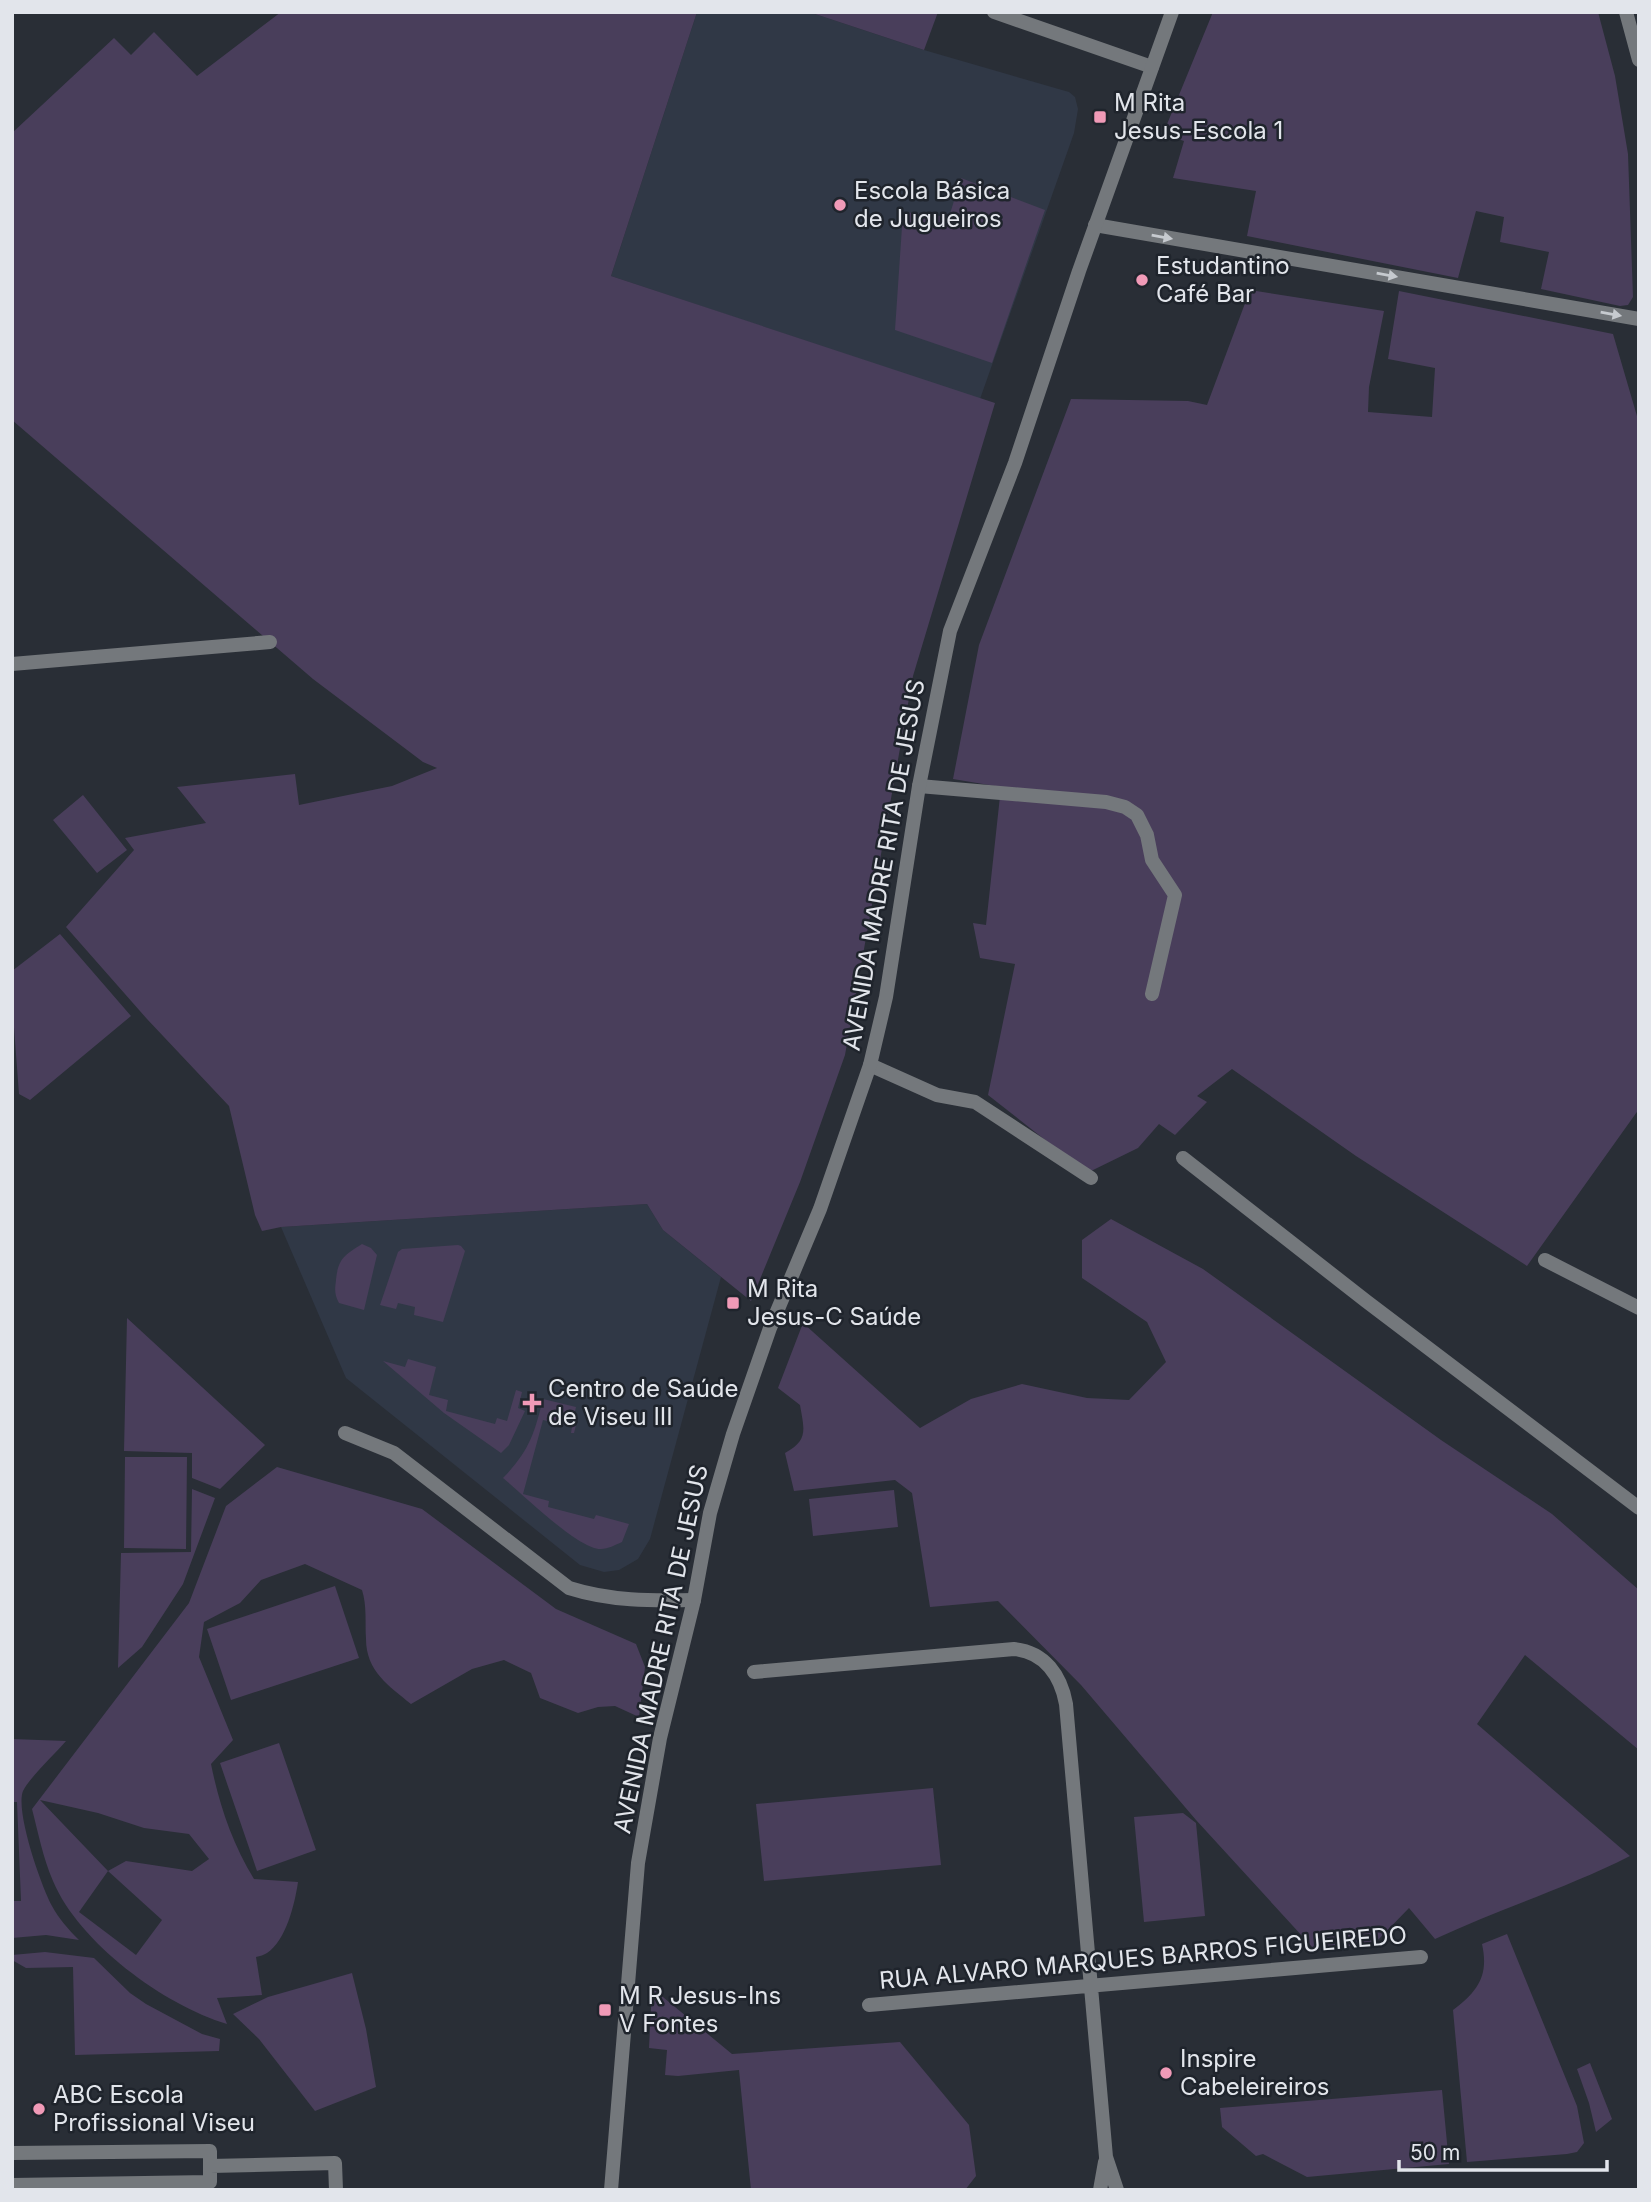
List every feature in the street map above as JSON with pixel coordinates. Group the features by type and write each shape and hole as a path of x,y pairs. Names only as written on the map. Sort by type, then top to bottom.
{"street":[{"path":"994,12 1152,67"},
{"name":"AVENIDA MADRE RITA DE JESUS","path":"611,2190 638,1863 660,1738 694,1600 709,1518 733,1434 770,1328 820,1209 870,1065 886,997 919,786 950,631 1015,463 1095,225 1172,12"},
{"path":"1626,12 1639,60"},
{"path":"1095,225 1639,319"},
{"path":"12,664 270,642"},
{"path":"919,786 1106,802 1125,807 1137,815 1147,835 1152,860 1175,895 1152,994"},
{"path":"870,1065 937,1095 975,1102 1091,1178"},
{"path":"1184,1158 1366,1301 1639,1508"},
{"path":"1545,1260 1638,1308"},
{"path":"345,1433 394,1453 569,1588 593,1595 642,1601 694,1600"},
{"path":"754,1672 1023,1650 1042,1659 1056,1674 1066,1704 1106,2157 1117,2190"},
{"name":"RUA ALVARO MARQUES BARROS FIGUEIREDO","path":"869,2006 1422,1957"},
{"path":"12,2153 210,2151 210,2182 12,2185"},
{"path":"1100,2190 1106,2157"},
{"path":"210,2166 335,2162 336,2190"}],"shaded area":[{"path":"281,12 697,12 611,276 995,403 913,676 845,1055 800,1182 751,1301 663,1230 647,1204 281,1227 262,1231 255,1215 229,1106 66,927 134,850 125,838 206,823 177,787 295,774 299,805 392,786 437,768 423,762 313,679 12,420 12,133 114,38 131,55 154,32 197,76"},
{"name":"Escola Básica de Jugueiros","path":"697,12 809,12 924,50 1069,92 1075,97 1078,109 1074,133 980,399 611,276"},
{"path":"809,12 938,12 924,50"},
{"path":"1213,12 1598,12 1615,76 1628,154 1633,297 1628,305 1620,306 1541,289 1549,252 1500,242 1504,217 1476,211 1458,278 1247,236 1256,191 1173,178 1184,141 1163,134"},
{"path":"961,178 1045,210 992,363 895,330 903,212 949,217"},
{"path":"1250,290 1384,311 1369,387 1368,412 1432,417 1435,368 1388,359 1399,291 1613,334 1639,423 1639,1109 1527,1266 1356,1156 1232,1069 1197,1096 1207,1102 1175,1135 1159,1124 1138,1148 1091,1171 1049,1143 988,1095 1015,964 980,958 973,923 986,925 1001,787 953,779 979,645 1071,399 1188,401 1207,405"},
{"path":"83,795 127,850 97,873 53,820"},
{"path":"60,934 131,1016 30,1100 19,1094 12,971"},
{"name":"Centro de Saúde de Viseu III","path":"647,1204 663,1230 721,1277 650,1539 638,1559 619,1570 604,1572 580,1565 346,1378 281,1227"},
{"path":"1111,1219 1203,1269 1441,1440 1552,1514 1639,1590 1639,1750 1525,1655 1477,1724 1630,1856 1435,1939 1409,1908 1374,1944 1314,1949 1196,1820 1081,1685 998,1601 930,1607 912,1493 895,1480 794,1491 785,1453 801,1438 803,1421 800,1405 778,1388 803,1323 920,1428 971,1399 1022,1384 1087,1398 1129,1400 1166,1362 1147,1322 1082,1278 1082,1240"},
{"path":"362,1244 377,1255 364,1310 339,1303 335,1292 341,1262 347,1254"},
{"path":"458,1245 465,1251 443,1322 414,1315 415,1307 398,1303 396,1309 380,1305 398,1252 402,1249"},
{"path":"127,1318 265,1445 220,1489 192,1478 192,1453 124,1451"},
{"path":"408,1359 436,1367 429,1395 448,1400 446,1411 495,1424 497,1418 507,1421 516,1390 522,1392 518,1408 525,1411 509,1445 501,1453 444,1413 383,1361 405,1367"},
{"path":"543,1399 576,1407 573,1419 577,1421 574,1433 571,1433 572,1427 543,1420 523,1494 549,1501 548,1507 594,1519 596,1515 629,1524 622,1542 609,1548 591,1547 550,1520 503,1478 529,1442"},
{"path":"125,1457 187,1457 186,1549 124,1548"},
{"path":"277,1467 422,1509 556,1609 636,1644 645,1667 639,1717 615,1706 598,1707 578,1713 540,1698 531,1673 504,1660 472,1669 411,1704 380,1677 370,1660 362,1590 305,1564 261,1580 240,1603 204,1622 199,1657 233,1740 211,1764 227,1823 254,1879 298,1882 292,1911 279,1940 267,1953 256,1957 262,1995 217,1998 227,2024 203,2015 151,1987 126,1969 82,1927 65,1904 53,1881 32,1809 189,1603 226,1506","holes":["40,1800 98,1813 144,1828 189,1834 209,1859 192,1871 126,1861 108,1871","108,1871 162,1920 136,1955 79,1912"]},
{"path":"192,1489 215,1498 183,1584 142,1647 118,1668 121,1553 191,1552"},
{"path":"894,1490 898,1527 813,1536 809,1499"},
{"path":"335,1586 359,1658 231,1700 207,1629"},
{"path":"12,1739 66,1741 26,1785 21,1801 30,1848 47,1896 61,1920 79,1940 46,1935 12,1938 12,1901 21,1901 17,1802 12,1802"},
{"path":"279,1743 316,1850 257,1871 220,1763"},
{"path":"933,1788 941,1865 764,1881 756,1804"},
{"path":"1183,1813 1196,1823 1205,1916 1144,1922 1134,1817"},
{"path":"1507,1934 1577,2106 1584,2143 1577,2152 1567,2154 1467,2162 1453,2010 1480,1982 1484,1965 1482,1944"},
{"path":"45,1952 94,1958 130,1993 146,2004 202,2034 220,2039 219,2051 75,2055 73,1967 26,1968 12,1960 12,1955"},
{"path":"352,1973 366,2029 376,2087 315,2111 259,2039 233,2014 268,1997"},
{"path":"652,1988 732,2054 900,2042 969,2125 976,2176 965,2190 751,2190 739,2070 665,2075 667,2050 649,2048"},
{"path":"1590,2063 1612,2119 1596,2132 1577,2069"},
{"path":"1442,2090 1449,2164 1307,2177 1263,2154 1256,2156 1222,2127 1220,2108"}],"place":[{"name":"M Rita Jesus-Escola 1","path":"1100,117"},
{"name":"Escola Básica de Jugueiros","path":"840,205"},
{"name":"Estudantino Café Bar","path":"1142,280"},
{"name":"M Rita Jesus-C Saúde","path":"733,1303"},
{"name":"Centro de Saúde de Viseu III","path":"532,1403"},
{"name":"M R Jesus-Ins V Fontes","path":"605,2010"},
{"name":"Inspire Cabeleireiros","path":"1166,2073"},
{"name":"ABC Escola Profissional Viseu","path":"39,2109"}]}
